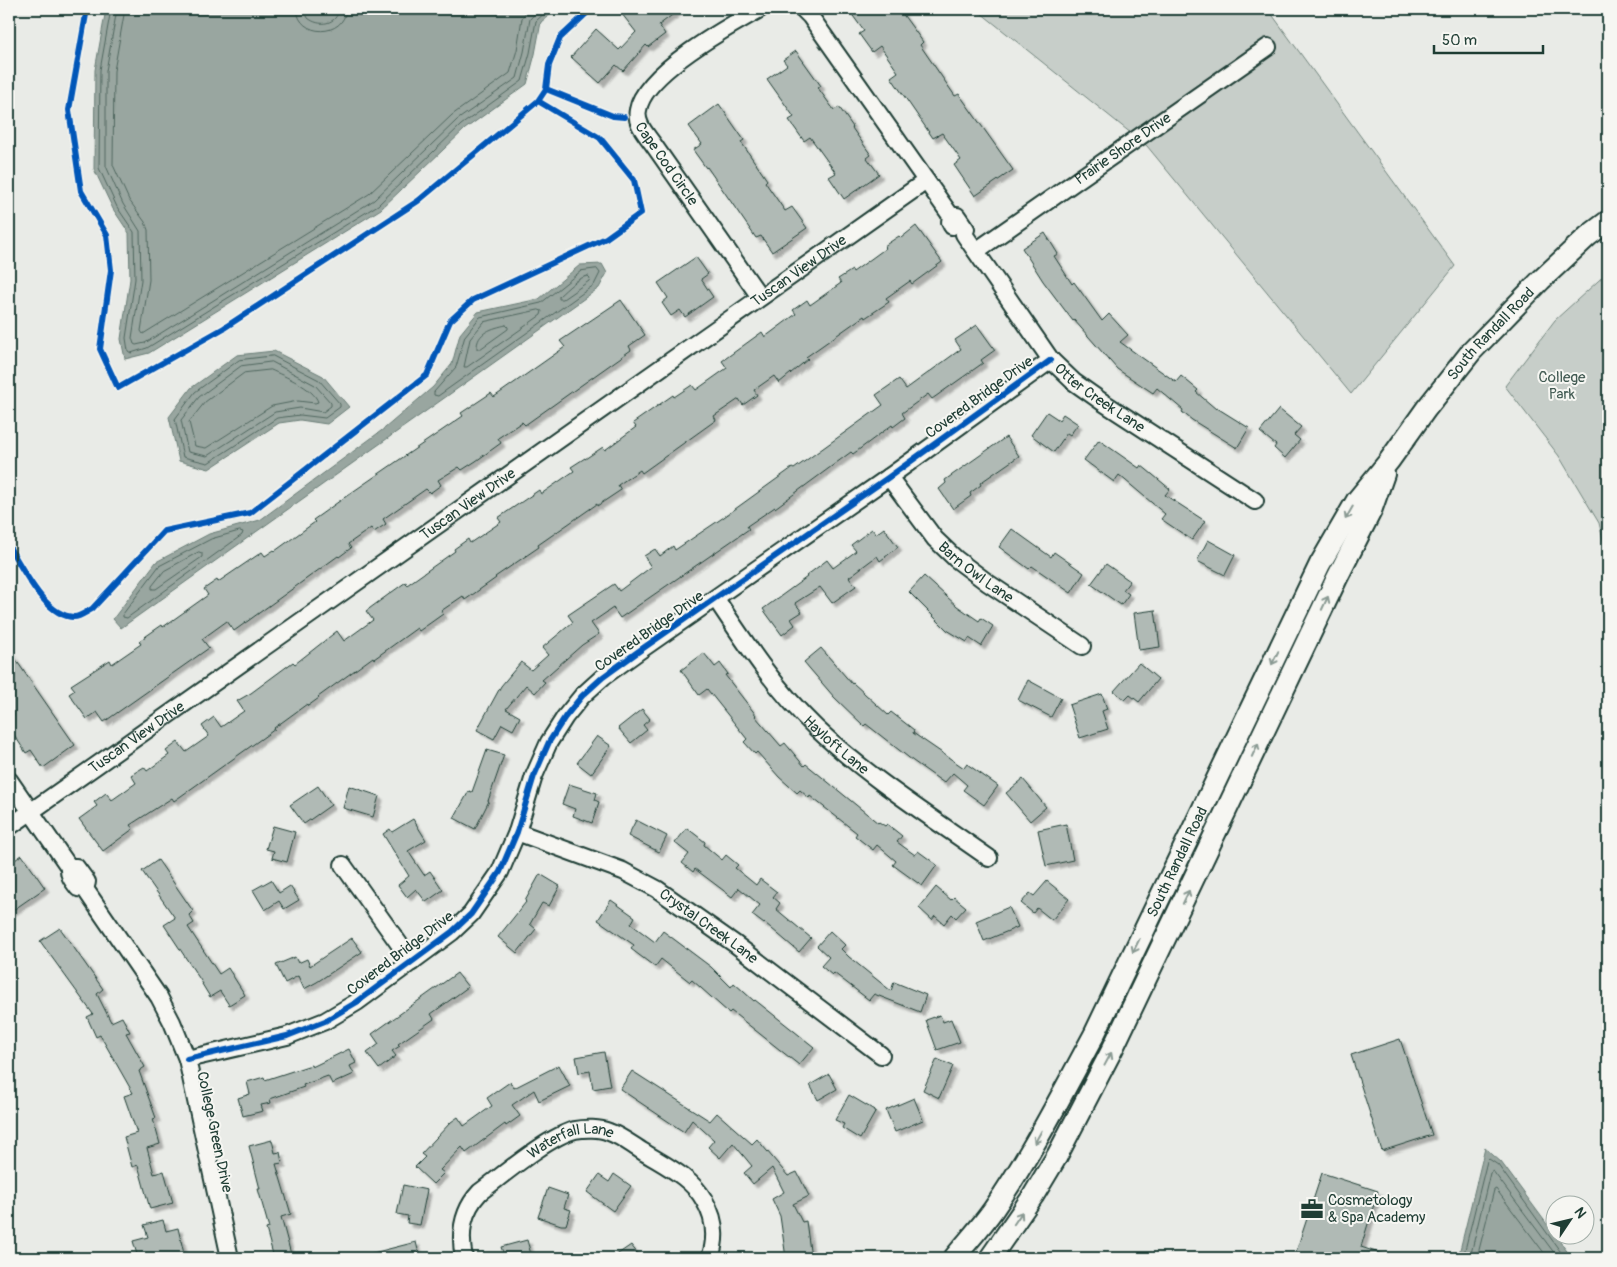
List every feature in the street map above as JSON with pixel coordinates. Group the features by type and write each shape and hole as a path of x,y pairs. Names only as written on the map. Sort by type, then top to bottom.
{"main road":[{"name":"South Randall Road","path":"954,1258 991,1212 1012,1182 1062,1094 1098,1026 1320,564 1356,500 1389,461 1426,409 1471,352 1541,280 1588,236 1608,221"},
{"name":"South Randall Road","path":"990,1258 1033,1196 1057,1156 1112,1050 1337,578 1371,511 1389,461"}],"street":[{"name":"Cape Cod Circle","path":"760,9 716,33 674,65 652,84 643,96 637,110 639,123 648,137 760,297"},
{"path":"803,9 810,16 926,181"},
{"name":"Prairie Shore Drive","path":"976,251 1268,46"},
{"name":"Tuscan View Drive","path":"9,826 926,181"},
{"name":"Otter Creek Lane","path":"926,181 951,216 957,216 962,222 966,229 964,234 1051,360 1074,382 1101,401 1255,501"},
{"name":"Covered Bridge Drive","path":"187,1059 302,1031 325,1021 357,1002 452,932 472,914 500,872 517,832 534,776 549,742 565,717 582,696 610,672 889,477 1051,360"},
{"name":"Barn Owl Lane","path":"889,477 935,538 956,559 988,583 1082,646"},
{"name":"Hayloft Lane","path":"716,599 765,672 788,700 816,728 865,769 989,858"},
{"name":"College Green Drive","path":"9,780 69,867 76,867 82,874 87,882 85,889 159,997 172,1022 187,1059 230,1258"},
{"name":"Crystal Creek Lane","path":"517,832 623,871 657,889 735,944 881,1055"},
{"path":"342,865 412,962"},
{"name":"Waterfall Lane","path":"464,1258 461,1242 463,1220 471,1201 480,1192 542,1146 556,1138 575,1130 594,1129 609,1132 688,1181 703,1198 712,1218 714,1238 710,1258"}],"green space":[{"path":"976,9 1268,9 1455,266 1351,394 1147,146"},
{"name":"College Park","path":"1608,272 1608,560 1599,523 1559,456 1505,386 1555,320"}],"water":[{"path":"106,9 312,9 319,12 343,9 557,9 541,22 527,84 465,129 381,209 149,353 125,359 121,339 130,279 129,233 113,209 94,169 95,70"},
{"path":"602,264 607,273 599,288 121,628 113,619 156,562 209,534 260,520 385,428 433,387 452,364 460,334 478,312 539,299 580,265"},
{"path":"274,351 323,376 349,407 327,424 300,420 279,423 209,469 179,461 169,417 191,388 237,355"},
{"path":"1485,1148 1501,1162 1544,1220 1544,1244 1562,1244 1572,1258 1458,1258"}],"building":[{"path":"618,9 680,9 659,25 665,34 648,47 646,45 623,71 616,65 600,83 571,57 596,29 619,50 636,32"},
{"path":"848,9 899,9 923,42 920,45 955,96 959,94 1013,170 975,196 954,165 961,160 942,133 933,138 891,77 898,72 880,46 872,52 859,34 864,31"},
{"path":"796,51 821,86 818,88 834,110 839,107 853,127 871,155 867,158 879,174 844,199 829,177 836,173 810,137 804,141 789,120 794,117 767,79 787,65 783,60"},
{"path":"719,104 744,140 741,142 785,211 792,207 807,228 772,252 761,236 756,238 693,150 702,144 689,126"},
{"path":"916,226 942,262 912,284 910,281 886,298 889,302 865,318 864,316 806,357 808,359 779,383 774,376 754,390 757,395 743,405 739,399 714,416 716,420 642,473 640,470 618,485 621,490 597,506 597,504 538,545 539,547 465,600 463,596 441,611 443,614 419,631 417,628 374,659 373,657 308,706 307,704 174,801 172,798 130,825 133,829 103,851 79,819 97,806 94,802 106,793 112,800 136,783 131,775 144,767 147,771 169,755 166,751 178,742 186,752 209,736 202,726 214,717 221,727 244,711 237,701 293,662 295,664 337,631 344,641 373,620 366,611 392,592 406,582 407,585 455,551 454,549 468,539 470,543 501,522 498,518 539,490 541,494 574,471 571,467 603,447 605,450 636,427 633,423 673,395 674,397 692,385 696,390 727,368 722,361 762,332 765,337 796,314 793,310 807,300 810,305 841,283 838,279 852,270 853,272 886,248 884,246 899,236 901,238"},
{"path":"1045,233 1058,254 1054,256 1072,284 1074,282 1102,321 1109,314 1128,335 1120,342 1176,382 1181,376 1216,409 1249,428 1237,448 1192,420 1157,388 1153,393 1117,369 1073,321 1043,281 1022,248"},
{"path":"696,257 708,274 701,279 713,297 685,317 680,310 671,316 662,303 668,298 658,283"},
{"path":"621,300 645,335 629,346 631,350 525,425 522,422 498,438 501,443 476,461 462,470 459,467 438,480 441,485 430,493 426,489 383,519 386,524 374,532 371,528 348,544 351,548 234,631 227,621 202,639 209,648 104,722 97,712 87,719 69,694 75,690 71,685 110,660 112,664 141,644 139,641 162,625 163,627 208,595 204,589 217,580 218,582 262,552 265,556 275,551 315,522 313,520 463,416 461,413 491,393 494,397 565,347 560,341"},
{"path":"977,325 995,350 981,360 983,363 932,399 928,394 902,413 905,418 893,427 892,425 853,454 851,452 775,508 747,526 749,529 620,618 613,608 591,623 599,634 582,645 542,680 545,682 535,693 526,685 506,709 520,717 513,730 502,724 494,739 477,730 501,686 521,662 531,670 548,655 542,648 573,622 568,615 614,584 619,591 651,567 644,556 655,549 660,556 673,546 675,550 792,468 794,469 883,405 876,395 899,379 906,389 961,349 955,340"},
{"path":"1279,409 1301,427 1294,435 1300,440 1285,458 1274,448 1276,445 1260,432"},
{"path":"1047,412 1059,420 1063,414 1078,424 1070,435 1067,433 1054,452 1031,435"},
{"path":"1006,437 1019,456 980,483 981,485 970,493 971,496 953,509 939,489 946,483 945,480"},
{"path":"1099,440 1139,468 1141,465 1170,489 1165,495 1205,521 1192,540 1161,519 1165,514 1119,475 1114,482 1084,460"},
{"path":"884,528 898,547 880,561 877,556 849,577 856,586 832,603 820,587 795,603 802,612 791,619 795,625 782,635 763,609 827,560 833,568 856,551 851,545 872,529 876,534"},
{"path":"1012,529 1051,557 1054,552 1084,573 1071,593 1032,566 1029,569 999,547"},
{"path":"1208,540 1235,555 1225,575 1197,561"},
{"path":"1106,564 1130,581 1123,590 1129,594 1121,605 1091,584"},
{"path":"924,576 957,606 979,621 981,618 993,626 981,646 969,638 967,642 947,630 909,592"},
{"path":"1155,610 1160,647 1139,650 1134,613"},
{"path":"821,648 852,684 888,715 891,712 914,730 913,733 964,768 967,764 998,786 984,805 963,790 967,785 953,773 944,783 866,724 864,726 834,697 804,662"},
{"path":"9,650 75,745 43,768 31,750 26,753 9,727 9,719 14,715 9,708"},
{"path":"704,653 715,667 720,663 728,674 725,675 755,716 781,746 785,743 804,766 806,764 878,823 885,826 887,824 902,836 897,842 915,855 918,851 937,865 922,886 893,865 896,861 877,845 873,850 855,836 857,833 810,796 809,798 800,790 797,793 779,777 757,752 755,754 744,742 747,739 707,689 699,695 681,670"},
{"path":"1139,663 1158,679 1139,702 1130,695 1125,700 1114,691"},
{"path":"1028,680 1061,698 1051,717 1018,700"},
{"path":"1102,694 1107,709 1102,711 1108,729 1080,738 1069,705"},
{"path":"642,709 650,719 643,725 647,730 631,743 618,728"},
{"path":"597,736 611,746 591,774 577,763"},
{"path":"487,750 504,755 489,801 475,829 454,818 469,791 472,792"},
{"path":"1023,779 1046,807 1030,821 1006,793"},
{"path":"569,784 597,793 595,800 599,802 592,823 573,816 575,809 562,804"},
{"path":"318,786 331,805 304,824 290,805"},
{"path":"349,786 379,796 373,817 343,808"},
{"path":"413,819 426,840 408,851 424,875 430,871 443,890 426,902 416,889 407,897 398,885 409,876 383,834 390,829 392,832"},
{"path":"636,820 667,836 659,852 628,836"},
{"path":"1066,824 1073,860 1046,866 1038,830"},
{"path":"273,826 295,832 287,862 272,858 274,851 266,849"},
{"path":"687,828 705,842 704,845 722,860 726,855 738,865 735,868 756,885 760,879 777,892 773,897 780,903 776,909 811,938 799,952 765,923 752,915 760,905 739,888 732,897 695,869 693,872 682,863 689,854 675,843"},
{"path":"22,855 45,888 9,913 9,864"},
{"path":"158,860 193,911 189,915 194,923 188,927 219,974 228,968 245,995 229,1005 220,991 210,997 164,925 175,918 142,871"},
{"path":"540,874 560,886 549,906 542,903 530,924 536,929 517,953 498,937 526,902"},
{"path":"271,880 279,893 290,886 299,900 284,909 279,901 265,910 253,890"},
{"path":"1047,881 1069,899 1052,920 1037,908 1033,913 1021,903 1030,893 1034,896"},
{"path":"936,887 951,900 954,897 966,907 956,918 952,914 944,924 935,916 932,920 919,908"},
{"path":"611,900 635,917 631,924 655,942 663,931 711,967 731,987 734,983 754,1001 814,1047 799,1065 731,1011 729,1013 692,980 690,982 661,959 655,967 631,949 634,945 598,920"},
{"path":"1009,907 1018,927 984,941 976,921"},
{"path":"60,928 103,989 97,994 111,1022 122,1017 130,1032 126,1033 145,1067 139,1071 156,1118 153,1119 160,1144 147,1148 154,1174 164,1171 173,1203 150,1209 138,1165 132,1167 124,1137 137,1133 124,1096 133,1093 100,1035 96,1037 87,1017 93,1014 40,941"},
{"path":"830,931 845,945 841,949 849,957 891,991 894,982 926,995 920,1012 874,994 869,1000 834,973 832,975 821,966 829,957 817,946"},
{"path":"352,938 362,952 304,989 298,976 285,983 276,965 295,957 298,963 307,959 310,966"},
{"path":"457,973 468,987 431,1014 434,1019 398,1044 400,1046 392,1051 396,1056 379,1069 367,1053 379,1044 372,1034"},
{"path":"940,1015 943,1022 951,1019 960,1042 937,1050 926,1020"},
{"path":"1400,1039 1432,1135 1382,1151 1351,1055"},
{"path":"349,1049 356,1063 350,1066 354,1074 332,1084 328,1076 303,1085 304,1087 270,1099 271,1103 261,1105 263,1111 243,1116 238,1098 250,1094 247,1082 264,1077 265,1080 311,1065 312,1067"},
{"path":"604,1052 610,1086 593,1089 590,1071 579,1073 576,1057"},
{"path":"937,1059 953,1066 939,1098 923,1090"},
{"path":"559,1065 570,1086 539,1101 534,1090 512,1105 520,1116 506,1126 505,1124 466,1153 462,1147 440,1170 444,1173 433,1184 415,1167 425,1157 421,1154 458,1117 464,1126 492,1106 487,1098 510,1082 514,1088"},
{"path":"632,1071 710,1121 717,1113 752,1144 757,1139 788,1176 797,1172 809,1196 793,1204 802,1222 806,1221 811,1258 786,1258 780,1216 772,1199 784,1192 772,1168 753,1184 744,1173 752,1166 733,1143 720,1158 708,1147 714,1140 692,1120 684,1132 620,1089"},
{"path":"829,1074 837,1089 818,1100 810,1085"},
{"path":"849,1095 876,1111 860,1139 842,1128 844,1124 835,1120"},
{"path":"914,1098 923,1120 895,1132 886,1110"},
{"path":"272,1140 275,1153 280,1152 282,1163 276,1164 291,1214 281,1217 292,1258 274,1258 266,1229 269,1228 249,1146"},
{"path":"1322,1173 1378,1191 1361,1247 1388,1256 1388,1258 1294,1258"},
{"path":"614,1174 631,1186 613,1211 587,1192 599,1175 609,1182"},
{"path":"403,1185 427,1190 420,1225 407,1223 408,1216 397,1214"},
{"path":"548,1188 568,1195 564,1208 571,1210 566,1225 538,1217"},
{"path":"163,1220 166,1231 178,1228 185,1258 138,1258 133,1241 148,1237 144,1225"},
{"path":"527,1240 532,1258 505,1258 501,1247"},
{"path":"416,1242 420,1258 369,1258 369,1254"},
{"path":"631,1245 641,1258 612,1258"}],"cycle path":[{"path":"9,547 44,600 63,615 74,617 83,614 92,609 164,531 250,513 427,375 450,321 473,300 606,238 641,213 634,180 600,138 538,101 418,201 224,328 118,388 100,349 111,270 107,235 81,191 69,110 87,9"},
{"path":"538,101 546,89 549,65 560,38 591,9"},
{"path":"546,89 613,116 624,117"},
{"path":"187,1059 287,1036 325,1021 357,1002 452,932 471,914 500,872 517,832 534,776 549,742 565,717 582,696 603,677 639,651 889,477 1051,360"}],"place":[{"name":"Cosmetology & Spa Academy","path":"1312,1209"}]}
